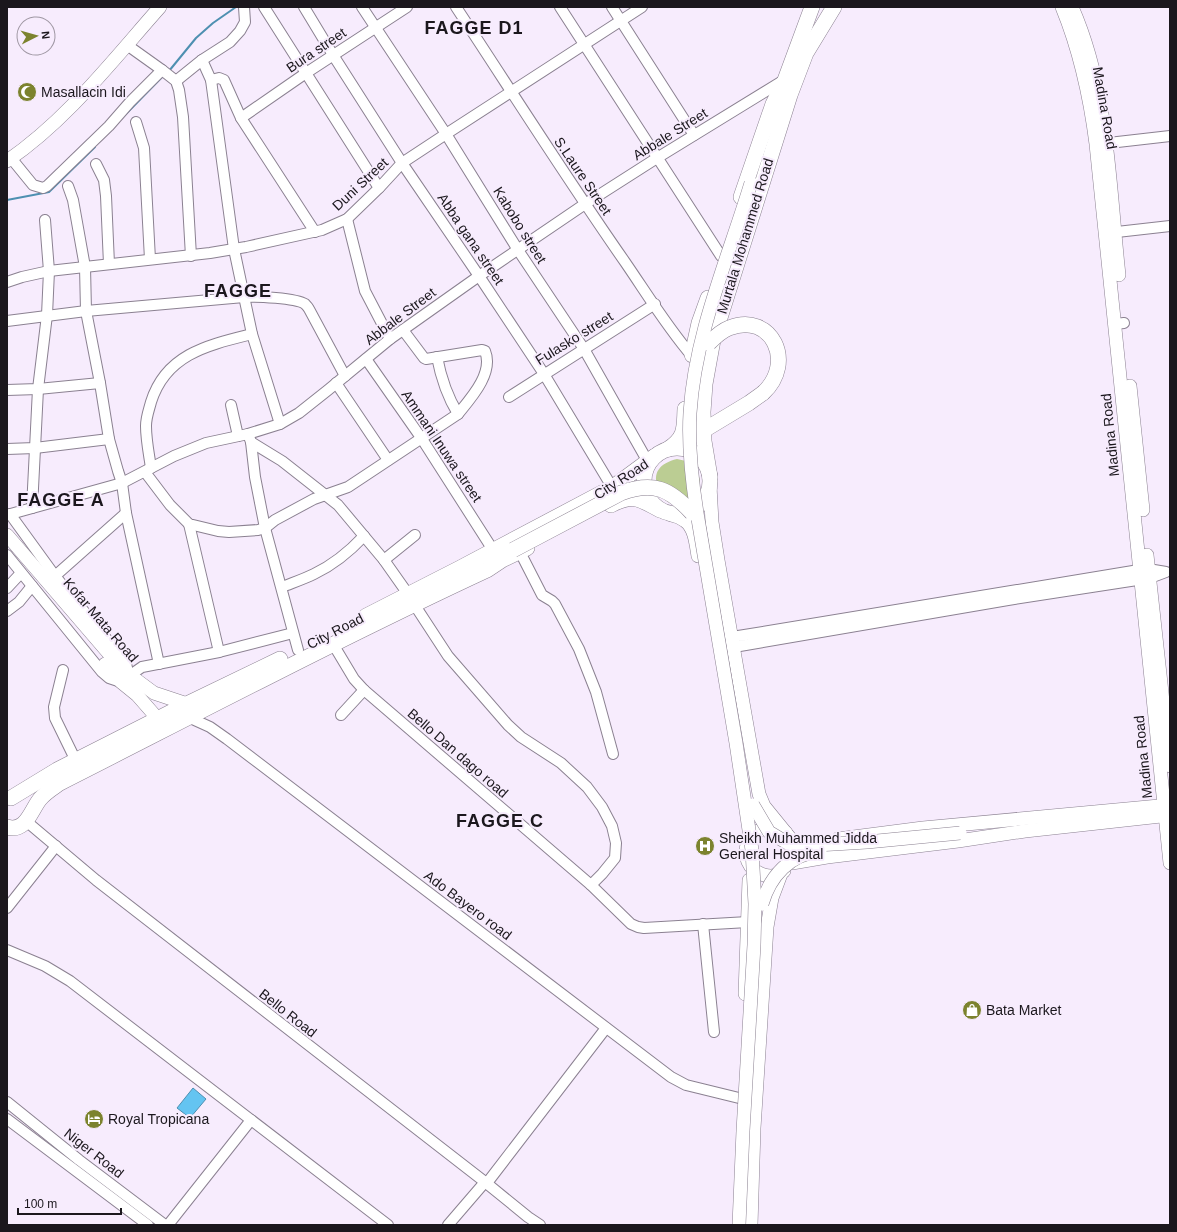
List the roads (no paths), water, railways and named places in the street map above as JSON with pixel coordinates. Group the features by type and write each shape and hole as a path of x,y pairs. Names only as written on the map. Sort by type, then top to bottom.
{"highway":[{"name":"Murtala Mohammed Road","path":"662,454 676,444 682,435 688,378 699,323 720,256 790,95 806,53 834,7"},
{"name":"Murtala Mohammed Road","path":"710,482 703,412 705,384 713,340 765,151 773,104 785,80 809,10"},
{"path":"662,454 687,449 699,456 708,468 710,482 706,499 697,509 684,514 666,512 652,504 646,495 644,484 644,474 648,464 662,454 749,403 768,388 776,376 779,358 778,350 775,343 766,332 760,328 748,324 727,328 709,343"},
{"name":"City Road","path":"16,826 47,792 60,783 175,725 188,710 298,650 411,599 498,555 612,487 662,454"},
{"path":"498,555 517,551 621,493 631,489 644,487 661,489 674,495 695,516"},
{"name":"City Road","path":"517,551 620,500 636,498 666,512"},
{"name":"City Road","path":"9,798 36,782 158,719 188,710 333,644 411,599"},
{"path":"9,798 16,798 25,803 28,813 16,826"}],"main road":[{"path":"8,158 74,96 152,7"},
{"path":"8,158 31,143 62,115 160,7"},
{"name":"Madina Road","path":"1062,7 1070,27 1084,74 1101,144"},
{"name":"Madina Road","path":"1072,7 1087,44 1102,106 1101,144 1167,810 1170,863"},
{"path":"738,1225 754,945 755,904 752,850 736,743 695,516 689,443 690,412 694,383 706,323 754,184 764,167 765,151"},
{"path":"746,1225 750,1123 762,945 762,904 759,849 743,742 699,481 697,412 709,343 754,184"},
{"path":"666,512 684,520 689,524 696,543 712,628 740,802 747,858 760,874 774,876 781,874 792,863 795,852 788,836 764,806 758,794 712,522 710,482"},
{"name":"Kofar Mata Road","path":"7,535 158,719"},
{"name":"Kofar Mata Road","path":"7,547 122,676 188,710"},
{"name":"Madina Road","path":"1144,574 1170,766"},
{"path":"753,805 769,832 789,844 800,846 960,835 991,837"},
{"path":"733,1225 748,922 747,858 748,842 753,835 760,830 769,827 778,828 788,836 822,841 895,831 989,822 1167,810"},
{"path":"792,863 827,857 991,837 1167,810"},
{"path":"762,904 765,893 778,872 786,865 800,857 817,852 960,835 989,822"},
{"path":"751,1225 755,1120 767,927 772,898 781,874"}],"street":[{"path":"176,81 202,60 230,42 240,31 245,22 245,7"},
{"path":"264,7 379,188"},
{"name":"Abba gana street","path":"304,7 402,163 544,374 620,500"},
{"name":"Kabobo street","path":"362,7 446,134 518,250 584,349 662,454"},
{"name":"Bura street","path":"241,118 306,73 407,7"},
{"name":"S.Laure Street","path":"456,7 585,204 655,304 673,334 692,356"},
{"path":"560,7 720,256"},
{"path":"612,7 694,135"},
{"name":"Duni Street","path":"7,282 49,271 150,259 190,256 234,249 322,230 347,219 402,163 642,7"},
{"path":"126,45 176,81 179,90 183,117 190,256"},
{"path":"202,60 210,80 234,249 244,297 252,334 280,424"},
{"path":"8,158 33,185 43,188 47,186 109,126 130,102 162,70"},
{"path":"210,80 219,78 224,80 241,118 315,232"},
{"name":"Abbale Street","path":"8,515 122,483 174,456 206,443 246,438 280,424 298,413 336,384 390,339 479,276 585,204 694,135 785,80"},
{"path":"136,122 144,148 150,259"},
{"path":"1101,144 1170,136"},
{"path":"96,164 104,180 109,264"},
{"path":"68,186 73,200 85,267 86,311 109,438 122,483 126,513 159,664"},
{"path":"347,219 365,291 390,339"},
{"path":"32,508 38,389 47,315 49,271 45,220"},
{"path":"1110,233 1170,226"},
{"path":"7,321 86,311 244,297 260,296 298,301 309,309 345,376"},
{"name":"Fulasko street","path":"509,397 655,304"},
{"path":"252,334 227,340 197,350 178,362 164,374 155,390 148,413 146,426 148,470 170,505 189,524 229,532 253,531 265,528 274,520 314,499 348,487 458,414 484,376 486,370 485,351 482,350 426,359 422,357 403,330"},
{"path":"437,357 446,392 458,414"},
{"name":"Ammani Inuwa street","path":"366,359 422,439 498,555"},
{"path":"7,390 38,389 100,383"},
{"path":"336,384 388,460"},
{"path":"232,405 246,438 265,528 298,650"},
{"path":"7,449 35,448 109,438"},
{"path":"246,438 282,461 338,505 384,560 448,656 508,725 521,737 561,764 586,787 602,807 612,826 616,844 615,858 591,885"},
{"path":"55,576 126,513"},
{"path":"8,515 55,576 119,654 126,664 122,676"},
{"path":"189,524 219,652"},
{"path":"384,560 415,535"},
{"path":"282,587 322,570 346,554 364,536"},
{"path":"517,551 542,595 555,604 579,649 596,692 613,754"},
{"path":"7,555 102,672 109,678 122,676 142,667 219,652 293,633"},
{"path":"733,642 1144,574 1168,572"},
{"path":"7,588 22,573"},
{"path":"7,612 19,602 32,586"},
{"name":"Bello Dan dago road","path":"333,644 354,680 364,690 591,885 631,924 638,927 748,922"},
{"path":"63,670 54,707 55,718 76,761"},
{"path":"341,715 364,690"},
{"name":"Ado Bayero road","path":"188,710 671,1077 686,1085 739,1098"},
{"name":"Bello Road","path":"16,826 56,846 96,880 486,1182 538,1224"},
{"path":"7,908 56,846"},
{"path":"704,924 714,1032"},
{"path":"7,950 13,951 45,966 70,981 388,1225"},
{"path":"448,1225 486,1182 606,1028"},
{"name":"Niger Road","path":"7,1102 76,1164 148,1225"},
{"name":"Niger Road","path":"7,1119 167,1225"},
{"path":"167,1225 251,1120"}],"water":[{"path":"193,1088 206,1099 190,1118 177,1108"}],"waterway":[{"path":"169,71 196,38 213,23 236,7"},
{"path":"121,119 164,75"},
{"path":"7,200 49,192 95,147"}],"place":[{"name":"Masallacin Idi","path":"27,92"},
{"name":"Sheikh Muhammed Jidda General Hospital","path":"705,846"},
{"name":"Bata Market","path":"972,1010"},
{"name":"Royal Tropicana","path":"94,1119"}],"district":[{"name":"FAGGE D1","path":"474,28"},
{"name":"FAGGE","path":"238,291"},
{"name":"FAGGE A","path":"61,500"},
{"name":"FAGGE C","path":"500,821"}]}
